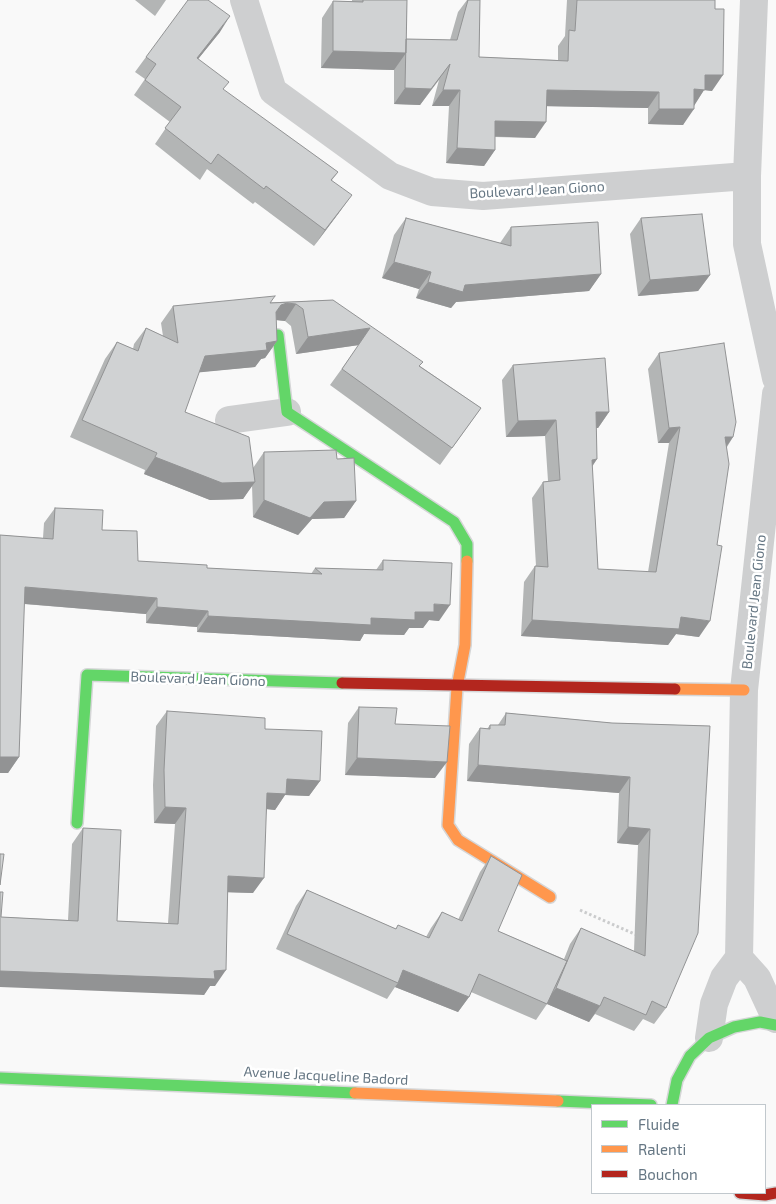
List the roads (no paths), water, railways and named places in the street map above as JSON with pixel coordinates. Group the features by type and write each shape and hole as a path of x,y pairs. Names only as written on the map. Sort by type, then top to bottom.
{"street":[{"name":"Boulevard Jean Giono","path":"244,0 273,91 390,176 432,192 483,196 747,176"},
{"path":"754,0 747,176 747,244 771,324 776,378"},
{"path":"278,335 287,412"},
{"name":"Boulevard Jean Giono","path":"740,958 744,690 776,394"},
{"path":"229,420 287,412 454,522 467,544 465,645 457,687 448,825 458,840 550,897"},
{"name":"Boulevard Jean Giono","path":"76,823 87,675 457,687 744,690"},
{"path":"709,1038 714,1004 724,978 740,958 758,978 776,1019"},
{"path":"672,1104 677,1080 690,1056 709,1038 734,1027 760,1022 776,1025"},
{"name":"Avenue Jacqueline Badord","path":"0,1078 627,1104"},
{"path":"741,1197 776,1193"}]}
